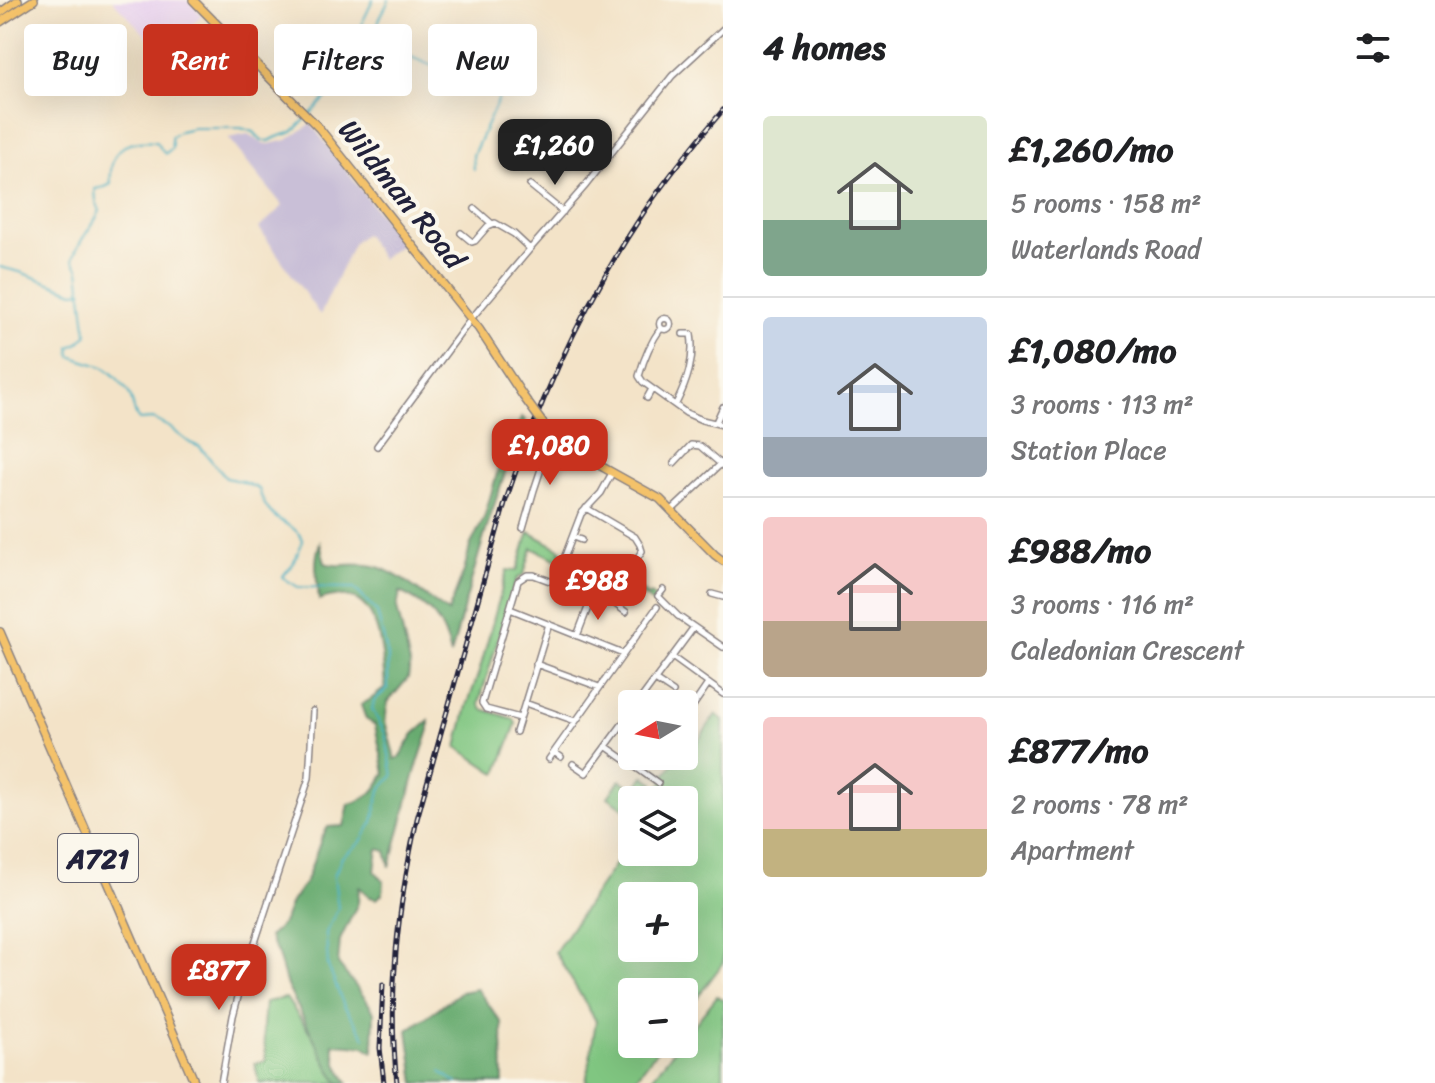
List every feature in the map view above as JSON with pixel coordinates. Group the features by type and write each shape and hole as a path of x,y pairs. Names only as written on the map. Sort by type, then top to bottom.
{"main road":[{"path":"0,13 18,0"},
{"path":"0,22 34,0"},
{"name":"Wildman Road","path":"193,0 312,120 471,319 550,433"},
{"path":"550,433 561,444 654,495 723,561"},
{"name":"A721","path":"0,632 195,1083"}],"street":[{"path":"377,446 471,319 586,185 672,76 723,29"},
{"path":"530,185 563,212"},
{"path":"475,209 491,223 514,234 530,249"},
{"path":"461,233 475,241 491,223"},
{"path":"661,328 644,359 639,376 686,413 723,425"},
{"path":"676,404 686,385 694,350 693,331 683,334"},
{"path":"647,398 652,389"},
{"path":"716,422 723,407"},
{"path":"523,528 550,433"},
{"path":"672,510 722,464 700,446 691,445 674,463"},
{"path":"555,582 581,514 601,493 612,473"},
{"path":"586,508 638,541 642,551 626,574"},
{"path":"573,537 581,540"},
{"path":"632,566 638,571"},
{"path":"520,718 486,709 482,703 518,581 534,575 606,602 611,601 626,612"},
{"path":"611,601 621,587"},
{"path":"663,590 655,594 678,616 723,647"},
{"path":"712,594 723,597"},
{"path":"577,636 592,597"},
{"path":"549,759 657,607"},
{"path":"510,609 623,654"},
{"path":"516,732 549,624"},
{"path":"648,690 694,627"},
{"path":"672,657 723,694"},
{"path":"536,664 599,687"},
{"path":"655,680 670,690"},
{"path":"698,699 708,684"},
{"path":"525,703 575,721"},
{"path":"221,1083 233,1016 309,778 313,711"},
{"path":"573,764 586,773 618,731"},
{"path":"607,747 658,783"},
{"path":"554,752 561,757"}],"shaded area":[{"path":"112,0 187,0 202,15 193,24 143,24 143,32"},
{"path":"311,124 402,244 381,259 365,234 354,242 320,315 259,228 283,206 228,138 248,134 265,145 287,140"}],"green space":[{"path":"522,417 525,420 475,566 451,655 434,616 420,603 400,592 397,608 410,664 408,678 388,702 385,721 395,759 400,757 414,734 429,721 429,730 390,867 386,851 378,849 375,871 384,882 383,893 377,899 359,887 358,903 340,940 338,964 374,1012 373,1052 364,1046 333,1044 337,1064 348,1083 339,1083 287,986 269,937 283,923 291,902 306,881 328,827 344,826 349,804 371,793 385,773 375,725 366,719 361,705 385,688 379,636 365,607 354,599 339,596 319,600 316,571 318,550 320,543 325,563 330,565 368,565 383,569 448,612 470,546 484,518 503,453"},
{"path":"529,532 562,550 562,554 559,561 532,548 524,574 514,586 479,703 482,709 514,719 516,724 497,774 457,747 507,570 517,571"},
{"path":"571,556 589,566 597,556 658,600 654,604 641,594 638,598 618,584 607,599 595,593 599,578 566,563"},
{"path":"716,714 723,720 723,963 698,996 698,978 618,978 618,1058 651,1058 632,1083 586,1083 596,1021 555,952 618,860 618,866 698,866 698,786 660,786 664,780 651,770 665,775 668,770 698,770 698,741"},
{"path":"644,776 654,783 653,786 637,786"},
{"path":"620,780 630,786 618,786 618,804 608,797"},
{"path":"477,989 502,1023 503,1083 415,1083 408,1030 461,992"},
{"path":"717,996 723,999 723,1083 648,1083 668,1058 698,1058 698,1020"},
{"path":"286,998 345,1083 259,1083 255,1063 266,1061 263,1027 265,1002"}],"waterway":[{"path":"365,1037 344,1006 328,966 326,933 338,908 334,876 342,857 360,843 373,822 380,790 393,776 385,733 372,709 374,701 388,688 388,656 377,612 354,588 298,587 282,577 293,564 303,541 297,532 270,512 259,489 226,478 200,447 169,427 153,419 139,420 129,394 119,381 103,367 71,356 70,347 87,335 79,270 73,259 100,211 95,189 111,184 112,163 120,149 135,143 156,142 165,154 172,148 171,137 193,128 241,128 254,132 262,141 293,132 327,97 336,73 352,55 373,0"},
{"path":"377,24 389,0"},
{"path":"412,57 460,78 492,85 499,98 473,155 474,170"},
{"path":"0,267 74,292 83,291"},
{"path":"441,1072 457,1083"}],"railway":[{"path":"397,1083 394,983 410,852 505,503 548,389 602,281 653,199 723,110"},
{"path":"383,984 380,1048 384,1083"}]}
